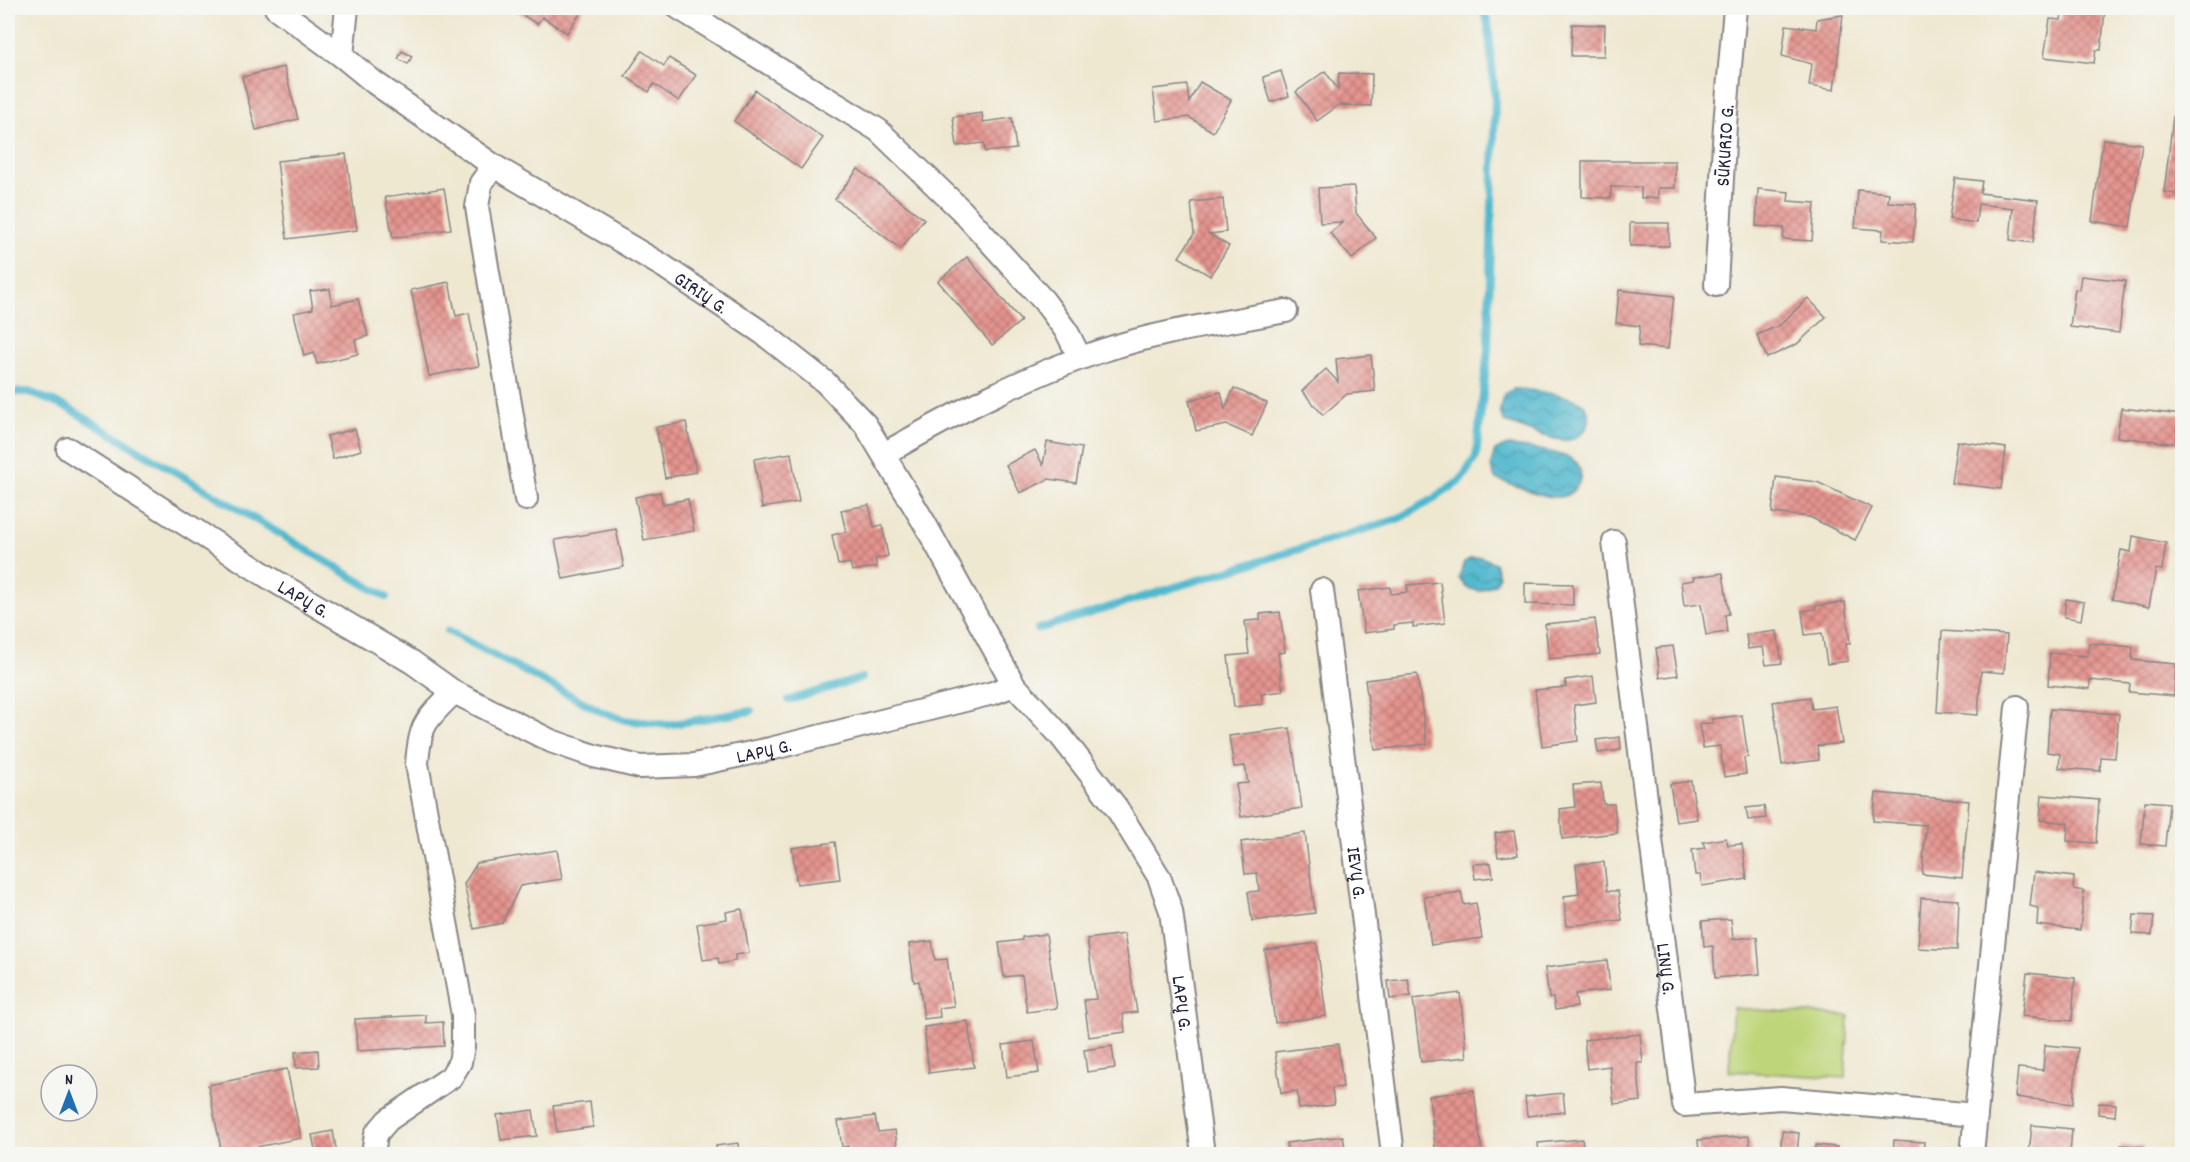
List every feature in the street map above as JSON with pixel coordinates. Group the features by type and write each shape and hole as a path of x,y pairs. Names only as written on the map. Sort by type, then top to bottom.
{"street":[{"name":"GIRIŲ G.","path":"276,8 375,83 494,166 663,266 764,334 825,382 865,424 884,454 1014,685"},
{"path":"342,56 346,8"},
{"path":"679,8 878,130 962,212 1044,301 1067,332 1080,358"},
{"name":"SŪKURIO G.","path":"1716,285 1725,125 1735,8"},
{"path":"494,166 481,183 477,207 526,499"},
{"path":"884,454 929,428 1003,391 1080,358 1152,336 1286,311"},
{"name":"LAPŲ G.","path":"68,449 273,580 412,662 454,692 551,741 594,756 640,768 694,765 770,749 993,693 1014,685 1060,735 1116,807 1159,877 1171,911 1203,1155"},
{"name":"LINŲ G.","path":"1614,542 1684,1105 1781,1098 1976,1115"},
{"name":"IEVŲ G.","path":"1322,590 1392,1155"},
{"path":"373,1155 376,1134 387,1120 451,1077 460,1062 462,1015 458,986 417,764 418,742 424,722 454,692"},
{"path":"1972,1155 2017,707"}],"green space":[{"path":"1733,1008 1849,1016 1845,1078 1729,1071"}],"water":[{"path":"1514,389 1547,393 1578,401 1588,411 1588,424 1575,438 1561,440 1505,422 1500,408 1501,402 1504,394"},
{"path":"1505,446 1538,450 1570,458 1580,468 1580,481 1577,487 1566,495 1552,497 1496,479 1491,465 1492,459 1495,451"},
{"path":"1481,557 1495,563 1499,576 1496,583 1480,591 1467,588 1459,578 1464,562"}],"building":[{"path":"511,8 584,8 567,33 542,17 537,24"},
{"path":"2063,8 2105,9 2101,50 2096,50 2094,63 2044,57 2050,19 2061,20"},
{"path":"1843,15 1834,90 1809,86 1812,64 1782,56 1786,25 1816,29 1817,19"},
{"path":"1572,24 1605,25 1604,56 1571,56"},
{"path":"402,51 412,56 408,64 398,59"},
{"path":"642,51 664,66 669,58 696,75 679,101 654,84 649,92 625,76"},
{"path":"284,67 298,119 256,130 242,77"},
{"path":"1281,71 1289,96 1271,102 1263,77"},
{"path":"1325,71 1338,90 1339,73 1372,74 1371,106 1339,105 1317,121 1296,92"},
{"path":"1200,82 1231,100 1213,132 1189,117 1157,121 1153,89 1187,85 1189,102"},
{"path":"755,90 823,138 801,169 734,121"},
{"path":"982,113 983,122 1012,118 1016,149 985,152 984,143 957,146 953,117"},
{"path":"2173,117 2182,118 2182,195 2164,192"},
{"path":"2103,139 2142,144 2130,227 2092,221"},
{"path":"346,154 357,230 287,239 277,161"},
{"path":"1582,161 1675,161 1675,188 1658,188 1658,198 1641,198 1641,187 1611,187 1611,198 1582,197"},
{"path":"858,169 924,219 901,249 835,199"},
{"path":"1955,178 1982,181 1980,193 2038,200 2033,243 2010,240 2013,208 1978,204 1976,223 1949,219"},
{"path":"1354,186 1356,213 1376,238 1352,259 1330,233 1343,222 1320,223 1318,188"},
{"path":"444,188 451,229 393,238 385,197"},
{"path":"1758,189 1789,192 1788,201 1815,203 1812,241 1783,239 1784,228 1756,226"},
{"path":"1858,190 1889,193 1888,202 1916,204 1913,242 1882,240 1883,230 1855,228"},
{"path":"1223,199 1226,232 1209,234 1229,246 1210,276 1179,257 1194,234 1191,202"},
{"path":"1630,223 1669,223 1669,246 1630,246"},
{"path":"967,257 1021,321 992,345 938,281"},
{"path":"2081,276 2125,281 2119,333 2070,327 2075,289 2079,290"},
{"path":"449,282 456,316 469,313 479,366 429,376 411,290"},
{"path":"330,289 332,305 358,299 368,336 355,340 358,354 317,364 314,353 304,356 294,313 313,309 310,291"},
{"path":"1619,290 1674,296 1668,349 1638,346 1640,326 1616,323"},
{"path":"1808,298 1826,317 1797,344 1767,358 1757,335 1780,325"},
{"path":"1371,355 1375,391 1347,394 1323,415 1302,391 1326,369 1338,382 1336,359"},
{"path":"1234,388 1267,403 1252,436 1227,425 1196,431 1189,400 1221,392 1225,409"},
{"path":"2121,408 2182,415 2180,444 2117,437"},
{"path":"686,422 696,472 665,478 656,427"},
{"path":"355,429 361,450 333,459 327,436"},
{"path":"1957,441 2006,448 2001,489 1951,483"},
{"path":"1047,442 1082,448 1076,483 1049,479 1020,493 1006,465 1035,450 1043,465"},
{"path":"791,453 799,502 762,508 754,459"},
{"path":"1776,477 1817,482 1872,508 1855,540 1810,517 1772,513"},
{"path":"660,492 663,504 688,499 694,531 644,540 635,497"},
{"path":"869,505 874,527 882,525 888,556 875,559 877,567 852,571 850,563 838,565 832,535 846,532 841,510"},
{"path":"616,529 624,567 563,579 555,540"},
{"path":"2133,536 2166,543 2162,570 2156,569 2149,607 2112,599 2121,550 2131,552"},
{"path":"1723,573 1729,614 1725,615 1727,632 1706,635 1701,604 1684,606 1681,582 1694,580 1693,577"},
{"path":"1440,582 1445,623 1413,627 1413,623 1394,625 1394,629 1364,633 1358,591 1390,587 1391,594 1408,592 1407,585"},
{"path":"1525,583 1573,584 1573,605 1525,604"},
{"path":"2066,599 2084,602 2081,620 2064,617"},
{"path":"1845,602 1850,644 1846,644 1848,661 1827,664 1822,633 1805,635 1802,611 1815,609 1815,606"},
{"path":"1280,612 1285,652 1278,653 1283,691 1261,694 1263,704 1234,707 1228,656 1249,654 1245,621 1260,620 1260,614"},
{"path":"1595,619 1600,654 1549,659 1545,624"},
{"path":"1777,631 1782,663 1766,665 1763,647 1748,649 1746,635"},
{"path":"1942,631 2007,635 2004,673 1981,671 1978,715 1937,712"},
{"path":"2089,643 2133,647 2132,660 2176,664 2174,696 2129,692 2130,684 2090,680 2090,689 2048,685 2050,653 2087,656"},
{"path":"1673,646 1678,675 1660,678 1656,648"},
{"path":"1417,674 1427,744 1375,750 1365,680"},
{"path":"1593,676 1596,702 1574,705 1578,741 1542,746 1535,690 1566,687 1565,680"},
{"path":"1810,697 1812,709 1836,706 1842,743 1817,746 1819,760 1782,765 1773,702"},
{"path":"2050,709 2119,714 2115,758 2101,757 2100,771 2059,768 2060,754 2047,752"},
{"path":"1742,715 1748,757 1744,758 1746,774 1724,777 1720,746 1703,748 1699,724 1713,723 1712,719"},
{"path":"1290,728 1302,808 1241,817 1236,784 1248,783 1245,766 1234,767 1229,736"},
{"path":"1620,737 1621,750 1598,753 1596,740"},
{"path":"1691,781 1697,819 1676,822 1670,784"},
{"path":"1601,783 1603,804 1614,804 1617,833 1562,839 1560,809 1575,807 1573,785"},
{"path":"1876,793 1969,801 1962,878 1922,874 1926,825 1873,821"},
{"path":"2042,795 2099,800 2096,843 2067,841 2068,823 2040,820"},
{"path":"2145,801 2169,803 2165,846 2141,844"},
{"path":"1764,806 1766,818 1748,820 1746,808"},
{"path":"1514,831 1518,855 1498,857 1495,833"},
{"path":"1305,833 1315,913 1252,921 1248,892 1259,891 1257,873 1245,874 1241,842"},
{"path":"1726,838 1728,845 1742,844 1747,879 1702,886 1700,875 1695,875 1692,850 1705,848 1703,842"},
{"path":"835,842 840,879 797,884 792,848"},
{"path":"557,850 562,879 520,886 502,923 474,929 464,884 477,863"},
{"path":"1604,862 1607,891 1618,891 1622,920 1566,926 1564,896 1579,894 1576,864"},
{"path":"1491,863 1493,877 1475,879 1473,864"},
{"path":"2034,872 2074,877 2073,889 2084,891 2080,930 2037,925 2038,908 2030,906"},
{"path":"1461,892 1464,905 1476,903 1482,938 1431,945 1424,897"},
{"path":"1921,898 1959,900 1957,950 1918,948"},
{"path":"742,909 749,953 735,955 735,961 719,964 718,958 703,960 697,924 727,919 726,912"},
{"path":"2134,915 2154,916 2152,935 2132,934"},
{"path":"1731,919 1733,939 1757,937 1760,974 1715,978 1713,946 1704,947 1702,921"},
{"path":"1046,934 1057,1008 1027,1012 1022,975 1004,977 999,943"},
{"path":"1124,934 1137,1012 1123,1014 1125,1032 1089,1037 1084,1000 1096,999 1087,939"},
{"path":"932,941 935,960 947,959 954,1006 939,1008 940,1017 924,1019 919,981 914,982 909,944"},
{"path":"1317,943 1326,1016 1275,1023 1265,950"},
{"path":"1607,960 1610,990 1575,994 1577,1007 1555,1010 1553,998 1549,998 1545,968"},
{"path":"2027,973 2075,978 2072,1021 2022,1016"},
{"path":"1408,979 1411,996 1390,999 1388,981"},
{"path":"1460,993 1467,1057 1421,1062 1413,999"},
{"path":"426,1015 426,1023 443,1022 444,1046 357,1051 355,1019"},
{"path":"968,1021 974,1067 929,1073 924,1027"},
{"path":"1640,1034 1643,1063 1637,1063 1641,1101 1614,1104 1610,1066 1587,1069 1584,1040"},
{"path":"1034,1041 1039,1073 1007,1077 1003,1045"},
{"path":"1338,1044 1343,1087 1332,1088 1334,1105 1299,1109 1297,1091 1281,1093 1275,1052"},
{"path":"2045,1045 2078,1048 2073,1104 2015,1097 2018,1068 2043,1070"},
{"path":"1112,1046 1115,1068 1087,1072 1084,1050"},
{"path":"318,1050 319,1067 296,1068 295,1052"},
{"path":"287,1069 301,1138 222,1154 208,1085"},
{"path":"1474,1090 1482,1154 1436,1154 1429,1096"},
{"path":"1563,1093 1565,1112 1527,1116 1525,1097"},
{"path":"590,1102 593,1127 557,1132 553,1106"},
{"path":"2099,1103 2116,1104 2115,1116 2098,1114"},
{"path":"533,1110 537,1136 501,1140 497,1115"},
{"path":"875,1116 878,1132 895,1130 898,1154 849,1154 848,1146 842,1147 838,1121"},
{"path":"2032,1125 2072,1129 2070,1154 2029,1154"},
{"path":"333,1131 337,1154 316,1154 312,1135"},
{"path":"1782,1131 1799,1133 1797,1154 1780,1154"},
{"path":"1343,1136 1346,1154 1288,1154 1286,1143"},
{"path":"1749,1136 1751,1154 1699,1154 1698,1140"},
{"path":"1582,1139 1584,1154 1539,1154 1538,1143"},
{"path":"1894,1140 1924,1142 1923,1154 1893,1154"},
{"path":"738,1143 739,1154 717,1154 716,1146"},
{"path":"1816,1145 1837,1147 1836,1154 1811,1154 1811,1151 1815,1151"},
{"path":"2121,1145 2143,1147 2142,1154 2121,1154"}],"waterway":[{"path":"1038,629 1398,519 1460,481 1476,457 1488,350 1495,97 1488,23 1482,8"},
{"path":"8,392 29,392 68,408 386,597"},
{"path":"448,631 602,712 625,720 667,725 751,711"},
{"path":"789,700 862,678"}]}
